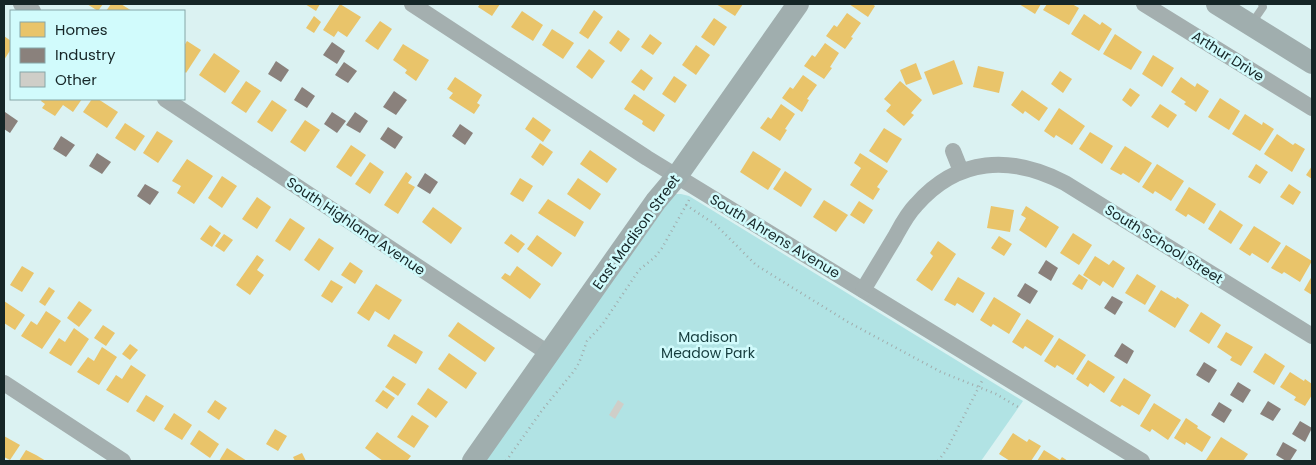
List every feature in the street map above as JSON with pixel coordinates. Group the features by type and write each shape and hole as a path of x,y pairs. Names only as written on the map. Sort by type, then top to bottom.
{"street":[{"name":"South Ahrens Avenue","path":"412,4 639,153 1142,461"},
{"name":"East Madison Street","path":"474,461 548,353 656,202 687,182 798,4"},
{"name":"Arthur Drive","path":"1144,4 1312,108"},
{"path":"1217,4 1312,63"},
{"name":"South Highland Avenue","path":"167,100 548,353"},
{"path":"953,151 962,170"},
{"name":"South School Street","path":"863,290 916,204 936,185 962,170 982,165 1010,165 1034,169 1065,183 1312,336"},
{"path":"4,384 123,461"}],"lane":[{"path":"1251,25 1263,7 1262,4"}],"path":[{"path":"506,461 547,403 574,371 587,341 602,325 639,270 656,257 662,248 686,205 687,182"},
{"path":"686,205 716,225 756,265 848,322 923,363 949,376 996,394 1018,408"},
{"path":"938,461 989,367"}],"green space":[{"name":"Madison Meadow Park","path":"674,194 689,196 1023,401 981,461 484,461"}],"building: Homes":[{"path":"87,4 103,4 99,10"},
{"path":"111,4 121,4 130,10 107,10"},
{"path":"305,4 320,4 316,11"},
{"path":"340,4 361,17 347,37 338,31 334,37 323,30"},
{"path":"480,4 500,4 492,16 478,7"},
{"path":"716,4 743,4 735,16"},
{"path":"849,4 872,4 875,6 868,17"},
{"path":"1019,4 1041,4 1035,14"},
{"path":"1047,4 1072,4 1079,8 1069,25 1043,10"},
{"path":"594,10 603,17 588,39 579,33"},
{"path":"522,11 543,25 533,41 511,27"},
{"path":"847,13 861,23 845,49 826,36 834,25 837,27"},
{"path":"1084,14 1100,25 1102,22 1112,29 1099,51 1071,34"},
{"path":"314,16 321,22 314,33 306,28"},
{"path":"714,18 727,27 714,46 701,37"},
{"path":"380,21 392,29 378,50 365,41"},
{"path":"552,29 574,43 563,59 542,45"},
{"path":"618,30 630,39 621,52 609,43"},
{"path":"650,34 662,43 653,55 641,47"},
{"path":"1115,34 1142,52 1131,70 1103,54"},
{"path":"4,36 10,40 10,51 4,60"},
{"path":"187,41 201,50 186,73 185,72 185,44"},
{"path":"825,43 839,53 824,79 804,66 812,55 815,57"},
{"path":"403,44 429,60 416,81 405,73 407,70 393,60"},
{"path":"696,45 710,55 696,75 682,65"},
{"path":"589,49 605,61 592,79 576,67"},
{"path":"214,53 240,71 225,93 199,75"},
{"path":"1153,55 1174,68 1162,87 1142,74"},
{"path":"954,60 963,84 933,95 924,72"},
{"path":"916,63 922,79 906,85 900,70"},
{"path":"978,66 1004,72 999,93 973,87"},
{"path":"641,69 653,78 644,91 631,82"},
{"path":"1060,71 1072,79 1063,93 1051,84"},
{"path":"803,75 817,85 807,99 809,100 802,112 782,98 790,87 793,89"},
{"path":"674,76 687,85 675,103 662,94"},
{"path":"455,77 482,95 477,103 480,105 474,114 449,98 453,93 447,89"},
{"path":"1181,77 1195,87 1197,83 1209,91 1196,112 1184,104 1186,102 1171,92"},
{"path":"246,81 261,91 246,113 231,103"},
{"path":"900,81 922,100 911,113 914,115 904,126 886,111 891,105 884,99"},
{"path":"1130,88 1140,95 1131,107 1122,100"},
{"path":"1022,90 1048,108 1039,121 1025,111 1023,114 1011,105"},
{"path":"634,94 665,115 654,132 642,124 643,121 624,109"},
{"path":"1220,98 1240,111 1229,130 1208,117"},
{"path":"81,100 73,112 63,105 55,116 42,108 45,104 41,101"},
{"path":"91,100 100,100 118,112 107,128 83,112"},
{"path":"272,100 287,110 272,132 257,122"},
{"path":"781,104 795,114 780,141 760,128 768,117 771,119"},
{"path":"1160,104 1177,115 1168,128 1151,117"},
{"path":"1059,108 1085,126 1072,145 1056,135 1054,138 1044,131"},
{"path":"1245,114 1262,125 1263,122 1274,129 1260,151 1232,134"},
{"path":"533,117 551,130 543,142 525,129"},
{"path":"305,120 320,130 305,152 290,142"},
{"path":"125,123 145,136 135,151 115,138"},
{"path":"884,128 902,139 887,163 869,151"},
{"path":"157,131 173,141 158,163 143,153"},
{"path":"1090,132 1113,146 1102,164 1079,149"},
{"path":"1277,134 1293,145 1295,143 1305,149 1292,172 1264,154"},
{"path":"540,143 553,152 543,166 531,157"},
{"path":"351,145 366,155 351,177 336,167"},
{"path":"1125,146 1152,163 1139,183 1123,173 1121,175 1110,169"},
{"path":"590,150 617,169 607,183 580,164"},
{"path":"753,151 781,169 768,190 740,172"},
{"path":"860,153 888,171 877,187 880,189 873,200 850,185 861,168 854,163"},
{"path":"187,159 213,176 194,204 177,193 181,186 172,181"},
{"path":"370,162 384,172 370,194 355,184"},
{"path":"1157,164 1184,181 1171,201 1155,191 1153,194 1142,187"},
{"path":"1256,164 1268,172 1260,184 1248,177"},
{"path":"1312,166 1312,179 1306,175"},
{"path":"785,171 812,189 801,207 773,189"},
{"path":"406,172 412,177 408,183 415,187 398,214 384,205"},
{"path":"222,176 237,186 222,208 208,198"},
{"path":"520,178 533,186 523,202 510,194"},
{"path":"578,178 601,194 590,210 567,194"},
{"path":"1289,184 1301,192 1293,205 1280,197"},
{"path":"1189,187 1216,204 1204,224 1188,214 1186,217 1175,210"},
{"path":"257,197 271,207 257,229 242,219"},
{"path":"548,199 584,222 575,237 538,213"},
{"path":"824,200 848,215 836,232 813,217"},
{"path":"859,201 873,210 864,224 850,215"},
{"path":"991,206 1014,210 1010,232 987,228"},
{"path":"1026,206 1059,227 1046,248 1019,230 1026,218 1021,215"},
{"path":"433,207 462,228 451,244 422,222"},
{"path":"1220,210 1243,225 1231,244 1208,229"},
{"path":"290,218 305,228 290,251 275,241"},
{"path":"210,225 221,233 212,247 200,239"},
{"path":"1254,226 1281,243 1268,263 1252,253 1250,256 1239,249"},
{"path":"1073,233 1092,245 1079,265 1060,253"},
{"path":"224,234 233,240 224,252 215,246"},
{"path":"511,234 525,244 518,253 504,243"},
{"path":"537,235 562,253 552,267 527,249"},
{"path":"999,236 1012,244 1004,256 991,248"},
{"path":"319,238 334,248 319,271 304,260"},
{"path":"938,241 956,254 932,291 916,280 933,256 930,253"},
{"path":"1286,245 1312,261 1300,282 1284,272 1282,274 1271,268"},
{"path":"257,255 264,260 257,270 264,275 250,295 236,285"},
{"path":"1095,256 1109,265 1113,260 1125,268 1113,288 1103,281 1100,286 1083,275"},
{"path":"350,262 363,271 355,284 341,275"},
{"path":"22,266 34,273 22,292 10,285"},
{"path":"517,266 541,284 530,299 501,278 505,273 510,276"},
{"path":"1079,274 1088,280 1082,290 1072,284"},
{"path":"1137,274 1156,286 1145,305 1125,293"},
{"path":"1312,276 1312,295 1304,290"},
{"path":"958,277 985,293 973,313 957,303 955,306 944,300"},
{"path":"331,280 343,287 332,303 321,296"},
{"path":"376,284 402,300 389,320 375,311 369,321 357,313"},
{"path":"49,287 55,291 45,306 39,302"},
{"path":"1161,290 1189,305 1175,328 1148,311"},
{"path":"994,297 1021,314 1009,334 993,324 991,327 980,320"},
{"path":"4,301 25,315 15,330 4,323"},
{"path":"79,301 92,310 79,327 67,318"},
{"path":"46,311 61,321 42,349 21,336 31,321 37,325"},
{"path":"1201,312 1221,325 1209,344 1189,331"},
{"path":"1027,319 1054,336 1041,356 1025,346 1023,349 1012,342"},
{"path":"458,322 495,348 485,362 448,336"},
{"path":"103,325 115,333 106,346 94,338"},
{"path":"74,328 89,339 71,366 49,353 59,338 65,342"},
{"path":"1226,332 1253,347 1241,366 1230,360 1232,357 1217,347"},
{"path":"394,334 423,352 416,364 387,346"},
{"path":"1059,338 1086,355 1073,375 1057,365 1055,368 1044,361"},
{"path":"130,344 138,350 130,360 122,354"},
{"path":"102,347 117,357 99,385 77,372 88,357 94,361"},
{"path":"449,353 477,373 466,389 438,369"},
{"path":"1265,353 1285,366 1274,385 1253,372"},
{"path":"1088,360 1115,377 1104,393 1090,383 1088,387 1076,379"},
{"path":"131,365 146,375 128,403 106,390 116,375 122,379"},
{"path":"1290,372 1312,384 1312,395 1305,406 1294,400 1296,397 1280,387"},
{"path":"393,376 406,384 398,396 385,387"},
{"path":"1124,378 1151,395 1139,415 1122,405 1120,407 1110,401"},
{"path":"428,388 448,402 436,418 417,404"},
{"path":"383,390 395,398 387,409 375,401"},
{"path":"146,395 164,406 154,422 136,411"},
{"path":"215,400 227,408 219,420 207,412"},
{"path":"1154,403 1181,420 1168,440 1152,429 1150,432 1140,426"},
{"path":"174,413 192,425 182,440 164,429"},
{"path":"412,415 429,426 414,448 397,437"},
{"path":"1186,418 1211,437 1202,452 1186,442 1185,445 1174,438"},
{"path":"275,429 287,436 278,451 266,444"},
{"path":"199,430 219,444 210,458 190,444"},
{"path":"377,432 411,456 407,461 383,461 365,448"},
{"path":"1013,433 1027,442 1029,439 1041,446 1031,461 1010,461 999,454"},
{"path":"4,436 20,445 10,460 4,457"},
{"path":"1221,437 1248,454 1243,461 1206,460"},
{"path":"227,448 247,461 219,461"},
{"path":"26,450 36,455 46,461 19,461"},
{"path":"1044,450 1060,460 1062,457 1068,461 1037,461"},
{"path":"302,453 306,461 295,461 293,457"}],"building: Industry":[{"path":"332,42 345,51 337,64 323,55"},
{"path":"276,61 289,70 281,82 268,74"},
{"path":"344,62 357,71 348,83 335,75"},
{"path":"302,87 315,96 307,108 294,100"},
{"path":"394,91 407,100 396,115 383,107"},
{"path":"5,112 18,121 10,133 4,129"},
{"path":"332,112 346,121 337,133 324,124"},
{"path":"355,112 368,121 360,133 346,125"},
{"path":"460,124 473,133 465,145 452,136"},
{"path":"388,127 403,137 395,149 380,139"},
{"path":"61,136 75,145 66,157 53,149"},
{"path":"97,153 111,162 102,174 89,166"},
{"path":"425,173 438,182 430,194 417,186"},
{"path":"145,184 159,192 150,205 137,196"},
{"path":"1046,260 1058,268 1051,281 1038,273"},
{"path":"1025,283 1038,291 1030,304 1017,296"},
{"path":"1112,296 1123,302 1115,315 1104,308"},
{"path":"1122,343 1134,351 1127,364 1114,356"},
{"path":"1204,362 1217,370 1209,383 1196,375"},
{"path":"1238,382 1251,390 1243,403 1230,395"},
{"path":"1268,401 1281,409 1273,421 1260,414"},
{"path":"1219,402 1232,410 1224,423 1211,415"},
{"path":"1300,421 1312,428 1305,442 1292,434"},
{"path":"1283,442 1297,450 1290,461 1286,461 1276,455"}],"building: Other":[{"path":"618,400 624,404 615,419 609,415"}]}
